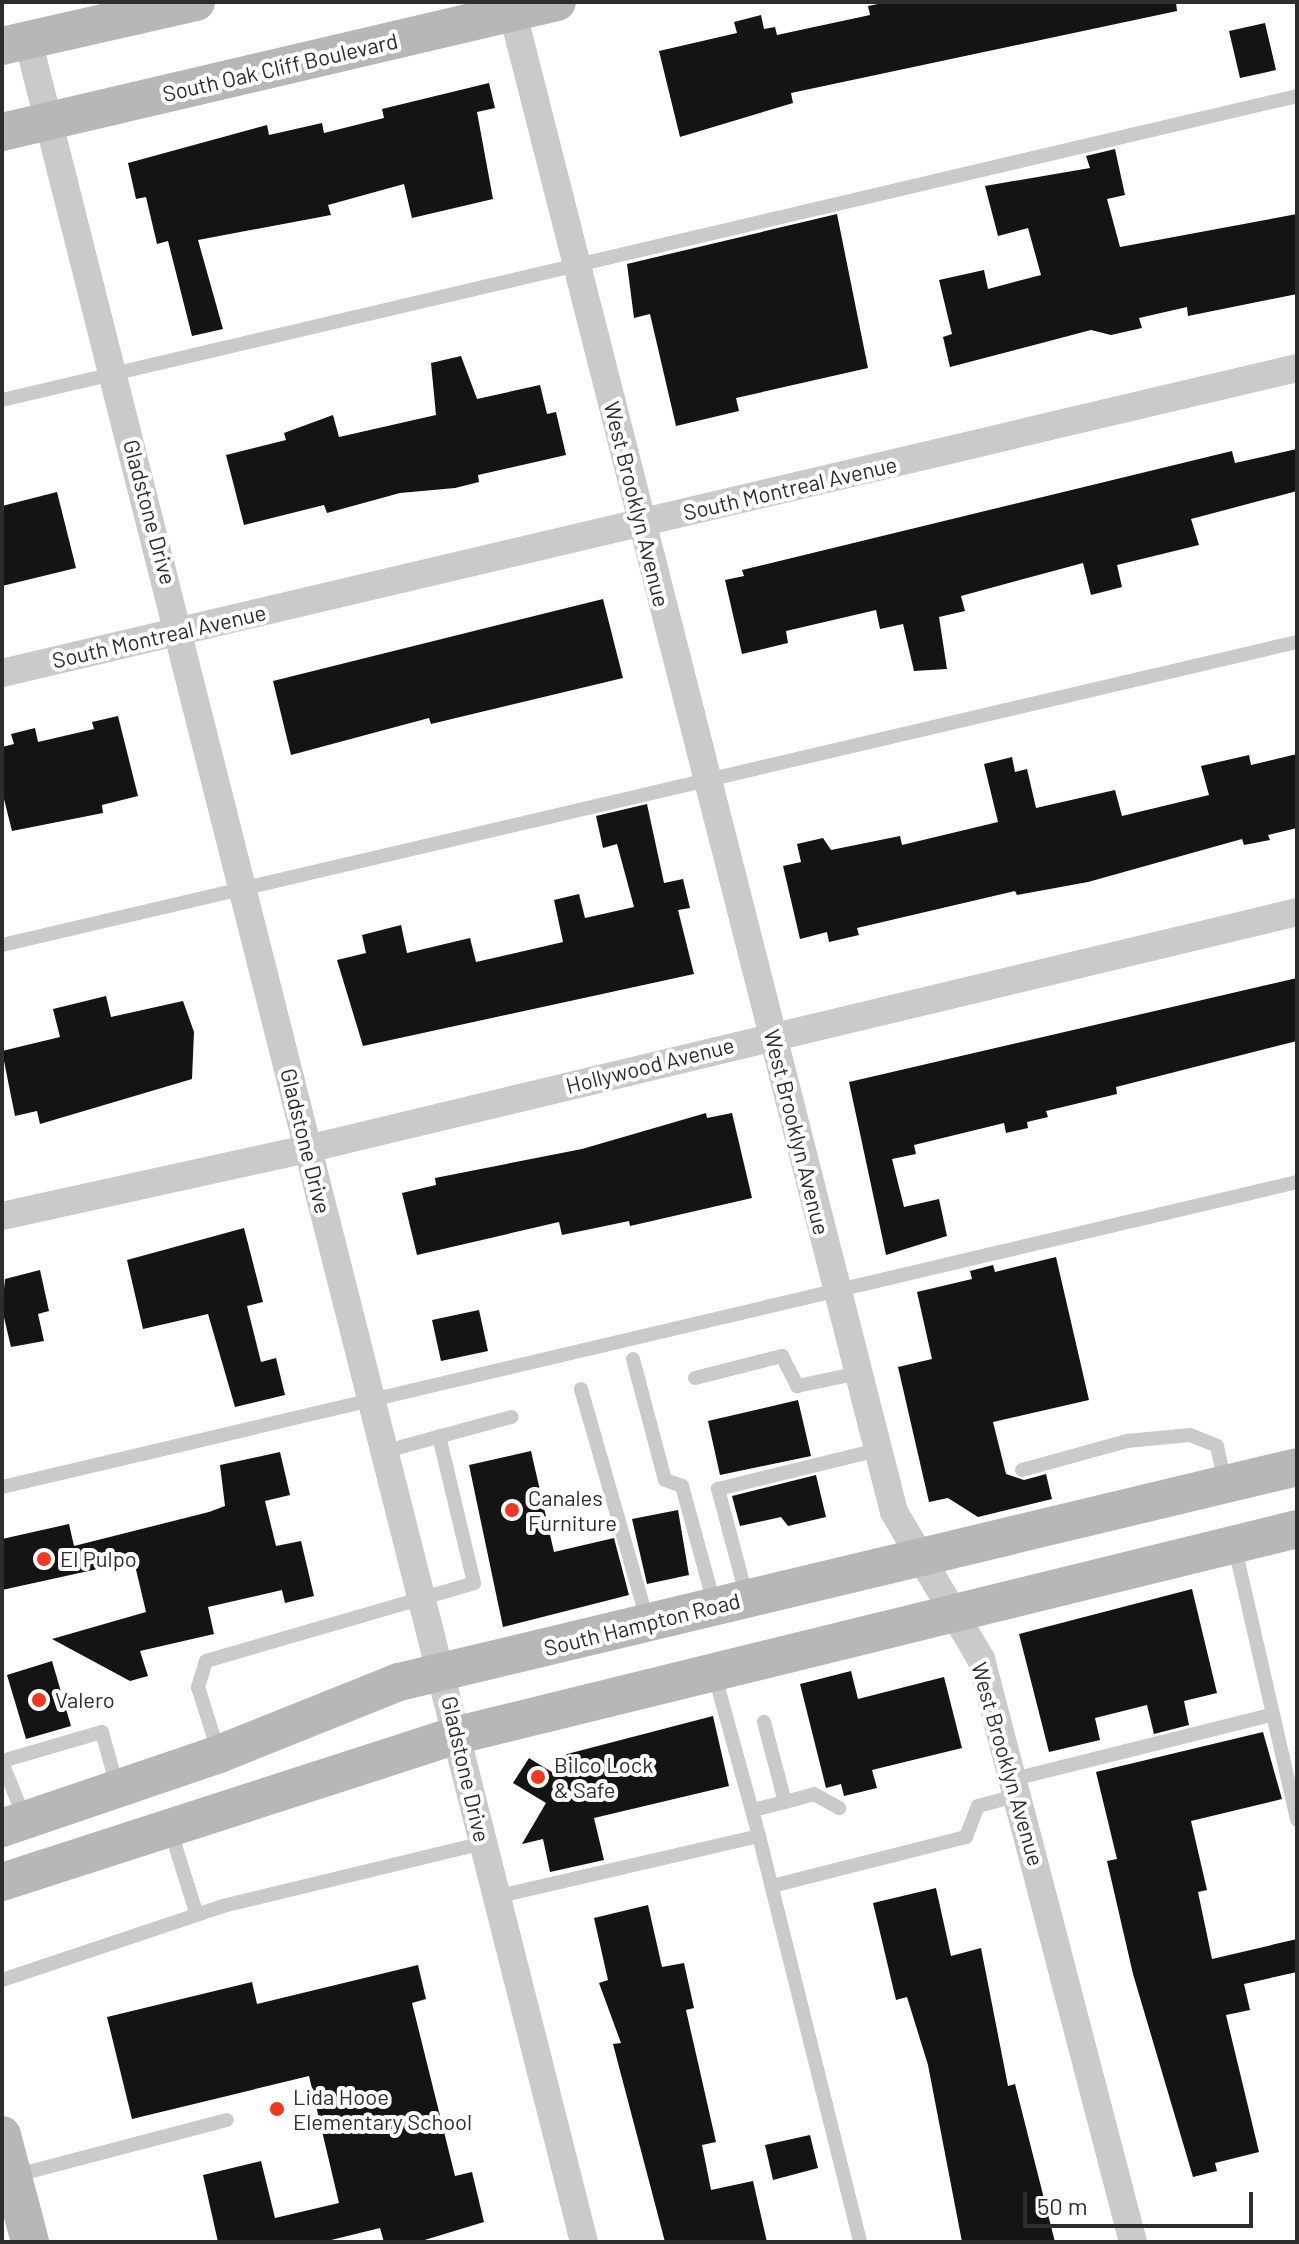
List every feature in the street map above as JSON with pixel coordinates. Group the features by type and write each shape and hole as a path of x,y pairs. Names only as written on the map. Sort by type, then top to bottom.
{"main road":[{"path":"15,43 196,2"},
{"name":"South Oak Cliff Boulevard","path":"2,132 511,7 557,2"},
{"name":"South Hampton Road","path":"14,1825 219,1754 399,1682 921,1557 1034,1520 1226,1484 1297,1467"},
{"path":"2,1882 458,1735 713,1669 1297,1529"},
{"path":"5,2151 30,2242"}],"street":[{"name":"West Brooklyn Avenue","path":"511,7 894,1512 981,1659 1133,2242"},
{"name":"Gladstone Drive","path":"15,43 49,121 182,631 307,1149 444,1672 495,1897 584,2242"},
{"name":"South Montreal Avenue","path":"2,673 1297,368"},
{"name":"Hollywood Avenue","path":"2,1216 307,1149 772,1034 1297,912"}],"lane":[{"path":"2,400 1297,96"},
{"path":"2,945 1297,642"},
{"path":"2,1487 1297,1182"},
{"path":"695,1378 782,1356 797,1386 859,1373"},
{"path":"633,1359 665,1480 682,1486 731,1603"},
{"path":"581,1389 648,1623"},
{"path":"386,1451 511,1417"},
{"path":"1022,1470 1127,1441 1190,1435 1217,1446 1226,1484"},
{"path":"219,1754 198,1687 206,1661 474,1583 439,1436"},
{"path":"731,1603 718,1489 878,1450"},
{"path":"1234,1544 1297,1820"},
{"path":"713,1669 753,1810 860,2242"},
{"path":"772,1886 966,1837 978,1806 1016,1787 1271,1715"},
{"path":"764,1722 785,1802"},
{"path":"14,1825 2,1762 102,1732 118,1790"},
{"path":"753,1810 814,1794 839,1808"},
{"path":"169,1829 197,1915"},
{"path":"495,1897 759,1836"},
{"path":"2,1980 197,1915 483,1843"},
{"path":"5,2151 227,2120"}],"building":[{"path":"888,2 1176,2 1177,11 791,93 793,103 680,137 659,51 737,33 734,22 761,15 764,29 775,27 777,35 870,15 868,6"},
{"path":"1265,23 1276,70 1240,78 1229,31"},
{"path":"489,83 495,108 477,112 493,199 412,218 404,184 328,205 331,215 198,240 223,329 192,336 168,241 157,244 146,197 136,199 128,163 267,125 269,135 322,123 324,133 384,118 382,109"},
{"path":"1115,149 1125,195 1107,199 1120,247 1297,214 1297,294 1188,316 1187,307 1139,318 1142,328 1111,335 1091,330 950,367 943,337 952,334 939,280 984,270 988,289 1041,275 1028,228 998,236 985,186 1090,168 1086,156"},
{"path":"837,214 868,368 736,398 739,411 676,426 650,314 634,318 627,264"},
{"path":"461,356 477,399 540,385 547,414 556,412 566,455 478,475 479,482 455,488 400,493 327,513 324,505 244,525 226,455 286,440 284,433 333,415 339,437 436,415 431,363"},
{"path":"1297,449 1297,491 1191,519 1199,545 1117,565 1122,587 1091,595 1083,563 961,596 965,611 939,617 947,669 914,671 903,624 880,629 876,610 786,631 788,643 742,654 725,580 744,576 742,570 1232,451 1235,463"},
{"path":"57,492 76,568 2,586 2,506"},
{"path":"603,599 623,678 431,724 429,718 291,755 273,681"},
{"path":"118,716 138,796 102,805 103,813 12,831 2,791 2,747 14,744 11,734 35,728 38,742 94,729 92,722"},
{"path":"1297,754 1297,828 1268,835 1270,840 1244,845 1242,839 1088,882 1017,895 1015,891 857,928 859,935 829,942 827,932 800,939 783,866 801,862 797,844 823,838 831,850 900,836 902,845 998,822 984,764 1012,757 1015,772 1027,769 1036,808 1115,790 1122,816 1209,795 1201,766 1249,755 1251,765"},
{"path":"647,804 664,883 683,879 690,908 678,910 694,974 363,1046 337,960 366,953 362,935 401,925 407,953 470,938 476,962 563,942 554,900 579,894 585,918 634,907 617,844 603,848 596,816"},
{"path":"1297,978 1297,1041 1116,1087 1117,1094 1046,1111 1048,1117 1027,1122 1028,1128 1006,1133 1004,1123 914,1145 916,1154 892,1159 904,1207 939,1199 947,1236 886,1255 849,1082"},
{"path":"106,996 111,1017 183,1001 194,1032 192,1079 40,1124 37,1111 15,1116 2,1051 60,1037 53,1009"},
{"path":"706,1113 707,1118 732,1113 752,1198 630,1226 629,1221 562,1235 559,1222 417,1255 402,1193 436,1185 435,1178 582,1149"},
{"path":"244,1228 263,1302 247,1306 261,1362 276,1358 285,1395 235,1407 208,1314 143,1329 127,1260"},
{"path":"1056,1257 1089,1400 993,1422 1006,1474 1024,1480 1046,1474 1052,1499 978,1517 948,1498 929,1502 898,1367 932,1359 917,1292 972,1279 970,1271 993,1265 995,1272"},
{"path":"40,1270 49,1311 38,1314 44,1341 11,1347 2,1309 5,1279"},
{"path":"479,1310 488,1351 441,1361 432,1320"},
{"path":"798,1400 811,1456 720,1475 708,1421"},
{"name":"Canales Furniture","path":"531,1451 554,1552 614,1538 629,1595 503,1627 469,1465"},
{"path":"280,1452 290,1495 265,1501 276,1546 301,1541 314,1596 285,1603 282,1590 208,1607 214,1634 140,1651 148,1676 130,1681 52,1639 146,1612 134,1561 2,1590 2,1539 69,1524 74,1546 209,1512 225,1506 220,1465"},
{"path":"816,1475 826,1517 788,1526 781,1517 740,1526 732,1496"},
{"path":"678,1510 689,1575 647,1584 632,1519"},
{"path":"1192,1589 1217,1693 1184,1701 1189,1725 1154,1734 1147,1705 1095,1718 1100,1740 1049,1752 1019,1634"},
{"name":"Valero","path":"52,1661 71,1726 26,1739 7,1675"},
{"path":"851,1671 858,1699 944,1677 962,1748 872,1770 877,1788 844,1796 841,1784 826,1788 800,1684"},
{"path":"713,1716 729,1786 594,1818 604,1860 550,1872 543,1839 522,1844 546,1803 513,1783 529,1758 555,1774 567,1754"},
{"path":"1263,1732 1282,1799 1191,1821 1207,1890 1198,1892 1212,1959 1297,1939 1297,1972 1244,1984 1250,2010 1226,2015 1259,2152 1215,2163 1217,2171 1193,2177 1133,1974 1107,1861 1117,1859 1096,1772"},
{"path":"936,1888 951,1956 981,1948 1008,2086 1015,2084 1055,2242 962,2242 928,2065 907,1997 896,2000 873,1903"},
{"path":"648,1905 662,1967 684,1963 694,2008 686,2010 716,2142 702,2145 711,2190 753,2181 767,2242 665,2242 613,2044 621,2043 599,1983 608,1980 594,1918"},
{"path":"418,1965 426,1999 412,2003 455,2176 472,2172 484,2222 418,2242 384,2242 380,2228 323,2242 218,2242 203,2175 261,2161 275,2218 339,2203 309,2076 132,2119 107,2017 252,1982 257,2004"},
{"path":"810,2135 818,2168 773,2180 765,2145"}],"place":[{"name":"Canales Furniture","path":"512,1510"},
{"name":"El Pulpo","path":"44,1559"},
{"name":"Valero","path":"39,1700"},
{"name":"Bilco Lock & Safe","path":"538,1777"},
{"name":"Lida Hooe Elementary School","path":"277,2109"}]}
